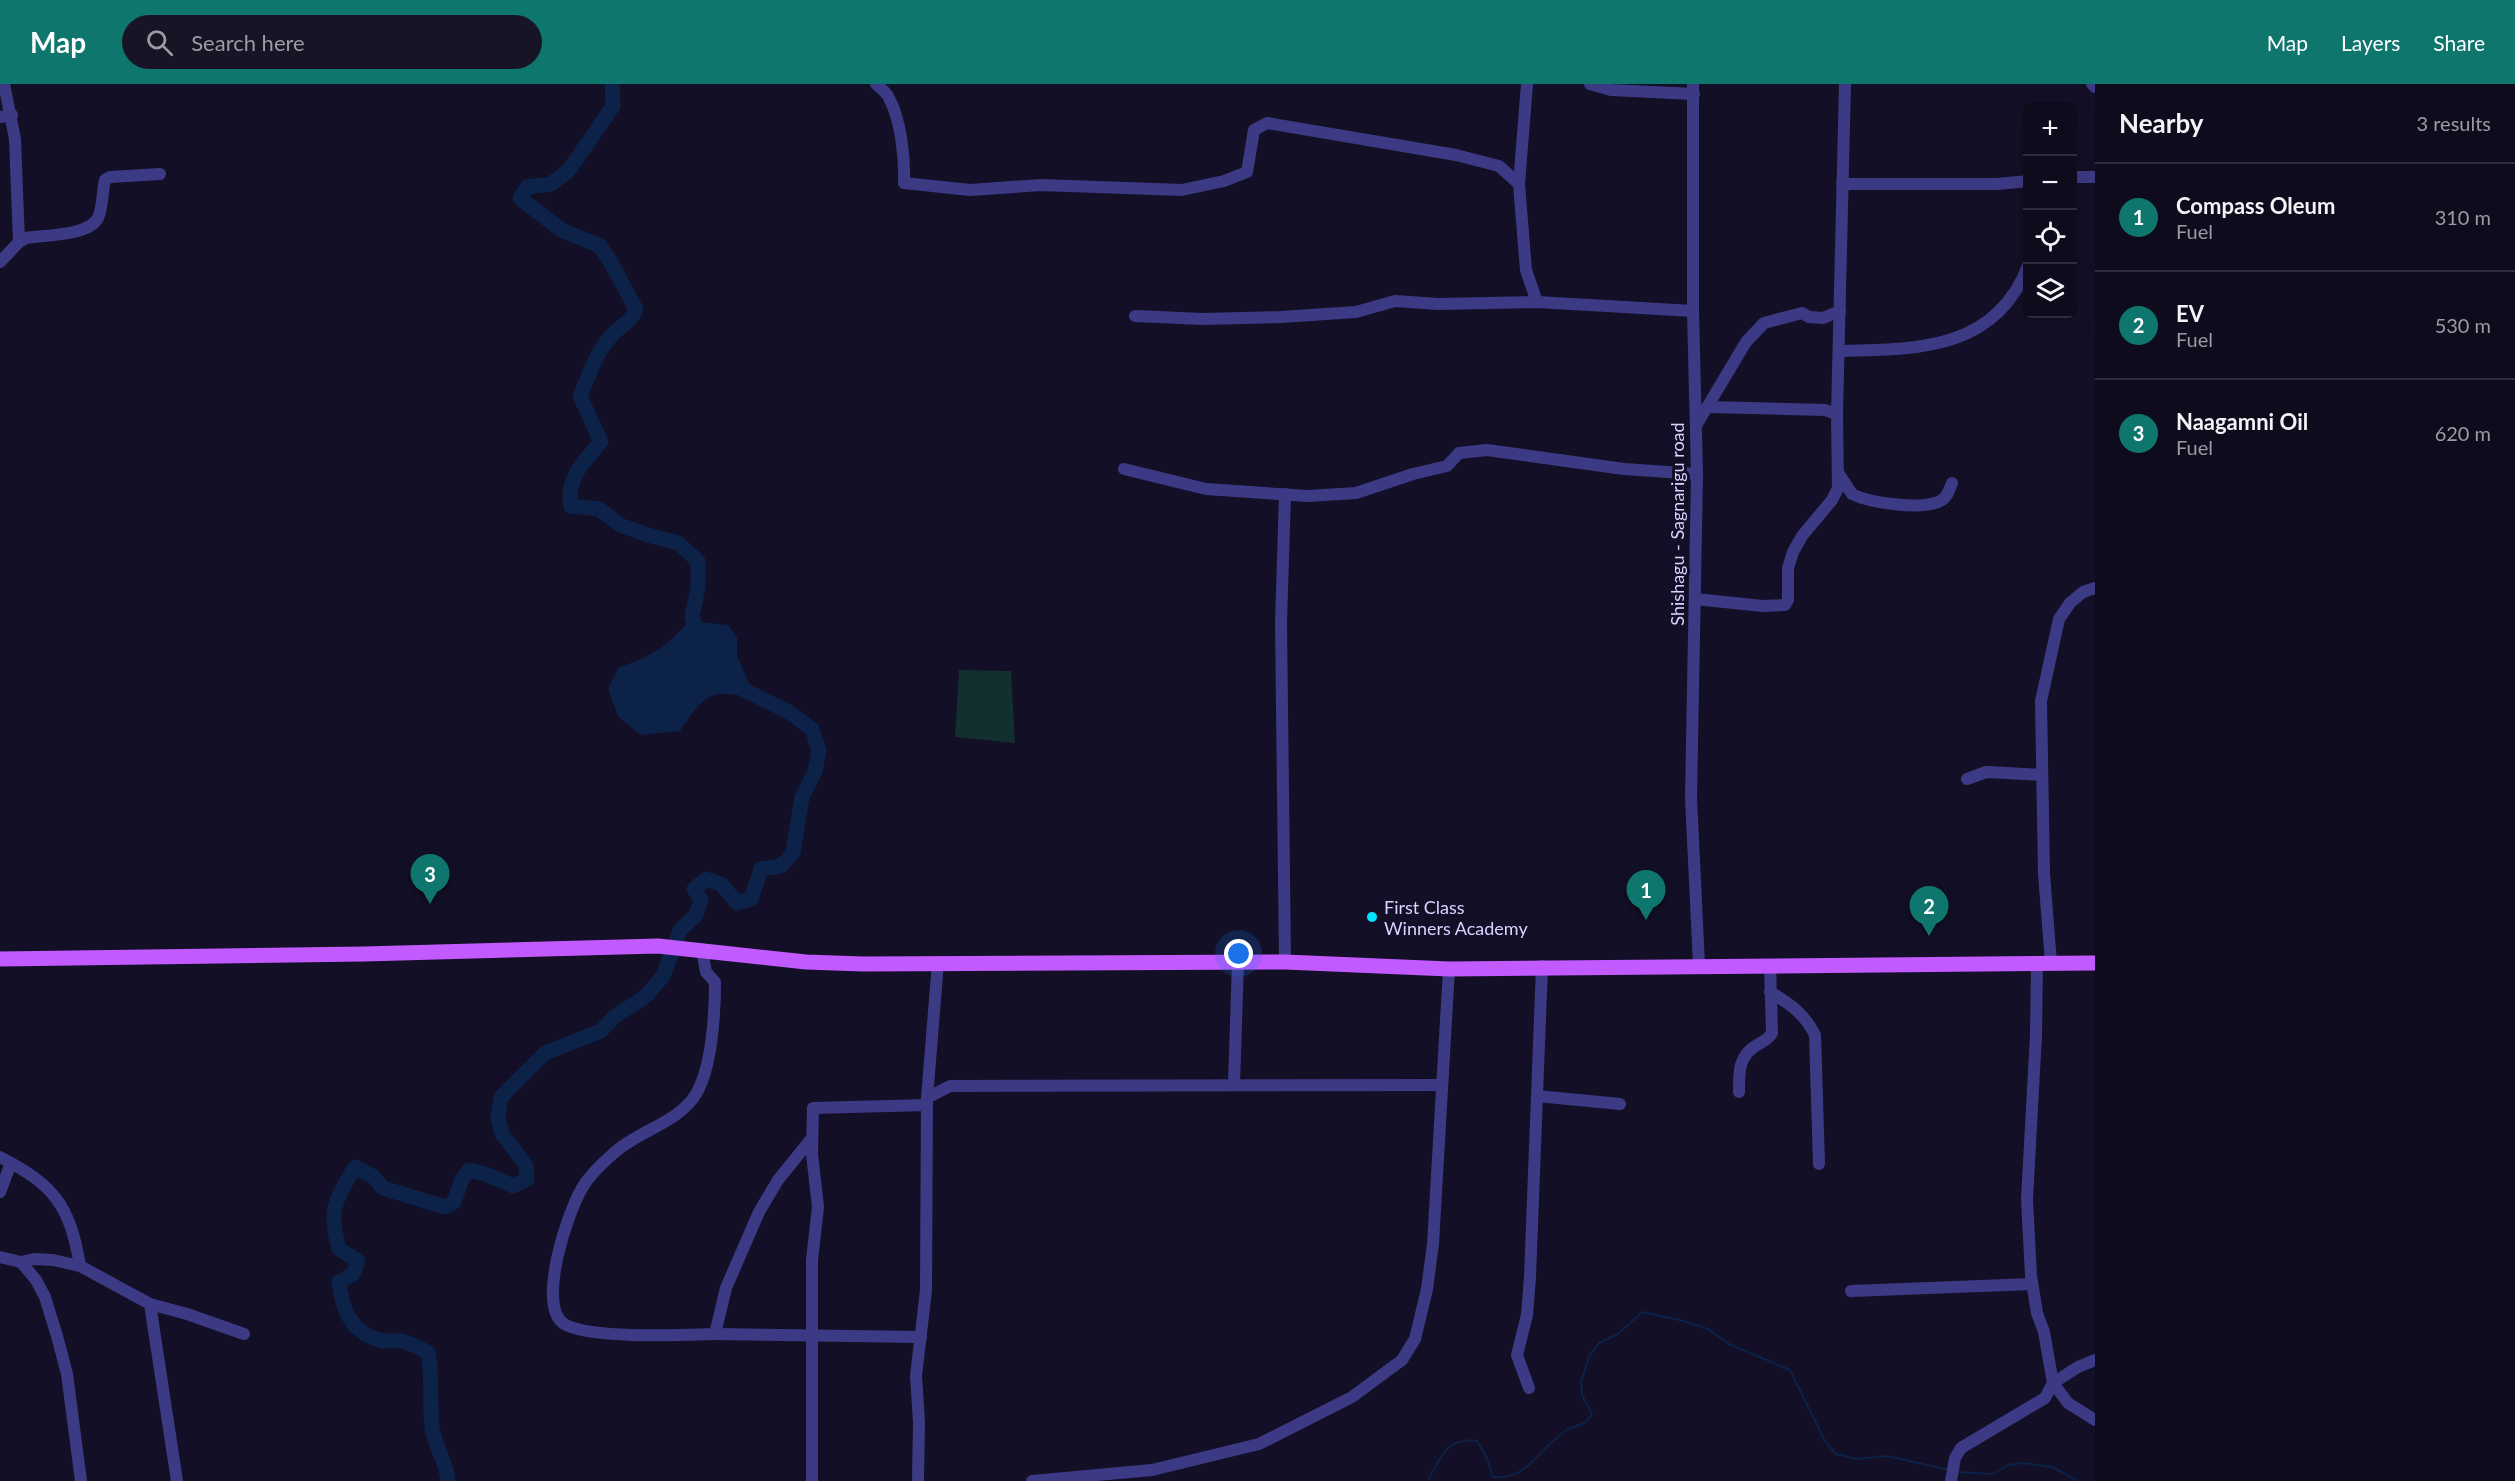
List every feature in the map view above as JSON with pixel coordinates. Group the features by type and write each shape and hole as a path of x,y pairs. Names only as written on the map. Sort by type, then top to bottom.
{"main road":[{"path":"0,959 364,954 658,946 806,962 863,964 1286,962 1449,969 1542,966 2095,963"}],"street":[{"path":"4,84 6,116 17,171 19,242"},
{"path":"876,84 889,97 896,120 904,164 904,183 970,190 1041,185 1182,190 1224,181 1247,172 1254,130 1267,123 1456,155 1499,166 1519,184"},
{"path":"1527,84 1519,184 1526,270 1537,302"},
{"path":"1590,84 1611,90 1693,89"},
{"path":"1695,600 1762,606 1785,604 1788,600 1788,568 1793,552 1836,494 1839,472 1837,414 1845,84"},
{"name":"Shishagu - Sagnarigu road","path":"1693,89 1693,311 1697,474 1691,798 1699,965"},
{"path":"0,262 19,242 26,238 82,230 94,223 98,218 105,180 110,177 160,174"},
{"path":"1842,184 1998,184 2023,182"},
{"path":"1839,351 1907,348 1970,334 1989,322 2007,303 2023,279"},
{"path":"1135,316 1203,319 1281,317 1356,312 1395,301 1438,304 1537,302 1693,311"},
{"path":"1696,425 1746,342 1764,323 1802,313 1823,318 1840,311"},
{"path":"1707,407 1825,410 1837,414"},
{"path":"1124,469 1206,489 1308,496 1356,493 1413,474 1447,466 1459,453 1487,450 1624,469 1697,474"},
{"path":"1839,472 1852,494 1884,502 1935,503 1947,495 1952,483"},
{"path":"1285,494 1281,635 1286,962"},
{"path":"2095,588 2084,592 2070,603 2059,619 2041,701 2044,963 2036,1035 2027,1199 2032,1284 2053,1383 2068,1403 2095,1420"},
{"path":"1967,779 1986,772 2042,775"},
{"path":"702,950 706,972 715,982 703,1080 694,1096 674,1117 625,1144 599,1167 584,1185 568,1216 555,1262 554,1305 557,1318 565,1325 584,1330 613,1333 921,1337"},
{"path":"918,1481 919,1422 916,1376 926,1290 927,1101 938,962"},
{"path":"1234,1084 1238,962"},
{"path":"1739,1092 1739,1069 1743,1058 1772,1034 1770,965"},
{"path":"1529,1388 1517,1355 1527,1315 1542,966"},
{"path":"1032,1481 1152,1470 1259,1444 1352,1397 1402,1360 1415,1339 1427,1289 1438,1186 1449,969"},
{"path":"1770,992 1797,1009 1815,1035 1819,1164"},
{"path":"930,1074 950,1086 1442,1085"},
{"path":"812,1481 812,1260 818,1207 812,1138 813,1108 927,1101 950,1086"},
{"path":"1538,1096 1620,1104"},
{"path":"715,1334 726,1287 759,1212 778,1180 812,1138"},
{"path":"0,1192 5,1160 50,1189 60,1200 71,1227 80,1266"},
{"path":"0,1257 21,1262 34,1259 53,1260 80,1266 150,1304 244,1334"},
{"path":"21,1262 36,1280 45,1297 57,1336 67,1374 81,1481"},
{"path":"1851,1291 2032,1284"},
{"path":"150,1304 177,1481"},
{"path":"1953,1474 1961,1448 2045,1398 2053,1383 2078,1367 2095,1360"}],"green space":[{"path":"959,670 1011,671 1015,743 955,737"}],"water":[{"path":"692,617 700,622 728,625 737,637 737,656 755,697 727,694 710,697 703,701 680,731 640,735 618,716 608,689 618,668 659,649 675,636"}],"waterway":[{"path":"612,84 613,106 569,170 551,184 527,187 520,198 561,230 600,246 636,309 629,320 608,339 594,363 580,396 601,442 583,463 574,478 570,496 571,506 599,509 620,525 678,543 698,561 698,587 692,617 698,635"},
{"path":"448,1481 432,1427 428,1352 402,1341 382,1341 369,1336 361,1331 350,1318 339,1282 353,1274 358,1261 339,1249 334,1225 335,1206 355,1167 374,1177 383,1188 445,1207 454,1202 462,1179 469,1170 513,1186 527,1179 526,1165 502,1134 498,1118 501,1097 545,1053 601,1031 615,1016 645,997 663,976 680,930 696,915 701,900 694,889 706,879 721,884 737,903 751,899 761,869 781,866 793,853 802,797 815,771 819,750 812,729 787,711 740,688"},
{"path":"1428,1481 1441,1457 1452,1445 1459,1442 1477,1441 1487,1458 1493,1477 1505,1477 1515,1474 1533,1462 1565,1431 1586,1421 1592,1414 1582,1395 1581,1382 1589,1357 1599,1343 1618,1334 1642,1312 1708,1329 1729,1344 1790,1370 1825,1441 1836,1454 1857,1459 1887,1456 1950,1470"},
{"path":"1958,1472 1993,1474 2008,1465 2023,1463 2052,1467 2078,1481"}],"place":[{"name":"Naagamni Oil","path":"430,904"},
{"name":"First Class Winners Academy","path":"1372,917"},
{"name":"Compass Oleum","path":"1646,920"},
{"name":"EV","path":"1929,936"}]}
